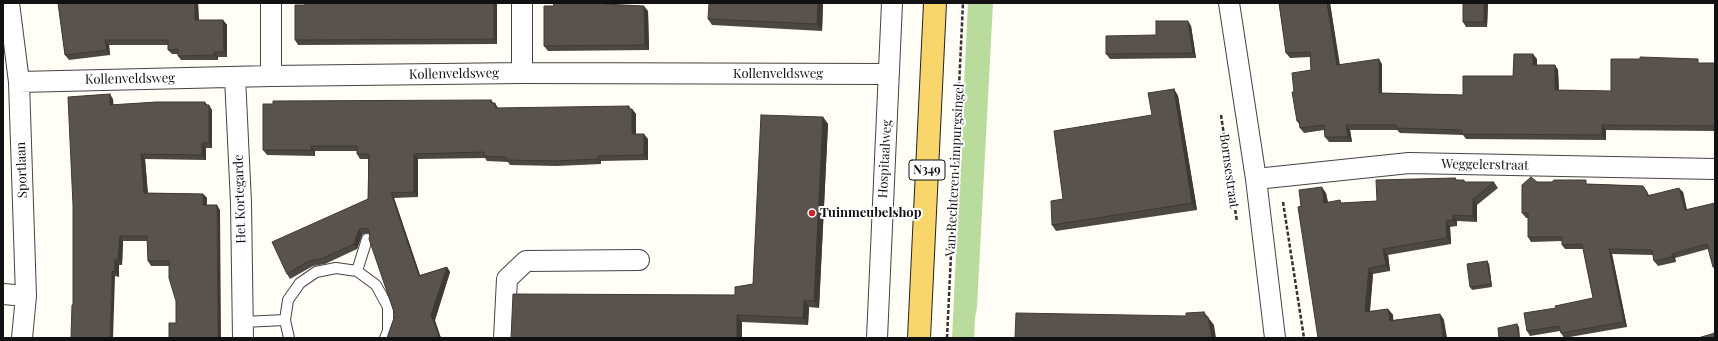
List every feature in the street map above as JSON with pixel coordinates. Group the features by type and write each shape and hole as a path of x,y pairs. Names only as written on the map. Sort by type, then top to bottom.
{"main road":[{"name":"N349","path":"919,338 935,3"}],"street":[{"name":"Sportlaan","path":"9,3 10,58 19,82 26,296 22,338"},
{"path":"271,3 271,76"},
{"path":"522,3 522,73"},
{"name":"Hospitaalweg","path":"877,338 892,3"},
{"name":"Bornsestraat","path":"1229,3 1256,178 1275,338"},
{"name":"Kollenveldsweg","path":"19,82 271,76 522,73 889,74"},
{"name":"Het Kortegarde","path":"235,77 241,203 243,330"},
{"name":"Weggelerstraat","path":"1256,178 1409,163 1715,169"},
{"path":"504,338 507,279 526,261 638,260"},
{"path":"3,294 26,296"}],"lane":[{"path":"356,271 367,239"},
{"path":"289,338 285,320 288,300 300,283 316,272 336,268 356,271 376,286 388,307 388,331 385,338"},
{"name":"Het Kortegarde","path":"243,330 285,320"}],"path":[{"name":"Van Rechteren Limpurgsingel","path":"947,338 963,3"},
{"name":"Bornsestraat","path":"1221,112 1238,229"}],"green space":[{"path":"968,3 993,3 977,307 974,338 952,338"}],"building":[{"path":"58,3 195,3 195,20 223,20 224,52 214,52 214,55 178,56 178,49 168,50 168,40 105,40 107,50 65,55"},
{"path":"305,3 494,3 494,39 295,40 295,5 305,5"},
{"path":"553,3 604,3 644,6 645,45 544,46 544,6 554,6"},
{"path":"709,3 818,3 817,24 708,19"},
{"path":"1279,3 1327,3 1337,65 1379,59 1379,93 1463,95 1463,76 1513,76 1514,54 1533,54 1533,65 1555,65 1555,90 1611,91 1611,59 1640,59 1640,57 1698,59 1698,63 1715,63 1715,126 1602,125 1602,135 1462,134 1462,130 1396,128 1396,125 1346,125 1348,137 1325,137 1324,125 1300,128 1299,121 1297,121 1292,92 1294,92 1292,73 1311,70 1310,52 1286,53"},
{"path":"1463,3 1484,3 1484,22 1463,22"},
{"path":"1156,21 1188,21 1193,53 1106,54 1106,36 1156,35"},
{"path":"1174,89 1192,203 1052,225 1051,201 1063,199 1054,131 1152,115 1148,93"},
{"path":"110,94 110,105 156,102 205,102 205,105 209,105 209,143 202,143 202,155 141,154 144,193 203,194 203,205 217,205 218,338 169,338 169,323 176,323 176,301 169,278 169,261 148,261 147,236 120,236 118,260 115,260 115,272 112,271 110,338 71,338 73,305 73,205 68,97"},
{"path":"491,100 491,103 495,103 495,108 629,106 629,109 632,109 632,134 644,134 644,155 598,156 598,159 554,161 506,160 506,157 484,156 484,152 414,154 414,192 391,193 419,276 447,267 431,315 439,337 445,338 387,338 395,315 369,239 370,233 368,229 359,229 354,244 321,259 309,261 287,274 272,242 368,199 369,154 357,154 357,146 311,146 312,150 263,150 263,104 273,104 273,101"},
{"path":"761,115 823,117 814,301 804,300 803,318 737,315 737,338 511,338 513,294 735,295 735,287 753,284"},
{"path":"1531,177 1537,182 1552,182 1554,180 1586,180 1586,184 1643,186 1647,192 1647,196 1679,188 1685,210 1715,203 1715,266 1713,267 1707,244 1672,254 1672,257 1654,261 1652,250 1609,249 1624,322 1561,333 1559,326 1527,331 1524,313 1556,308 1555,306 1593,298 1582,244 1562,245 1562,237 1528,237 1528,213 1522,213 1522,185"},
{"path":"1455,178 1456,180 1464,180 1464,182 1494,182 1473,199 1473,216 1453,215 1453,220 1446,221 1447,238 1383,249 1386,265 1369,268 1365,312 1388,309 1390,321 1440,314 1443,338 1318,338 1298,207 1301,206 1299,190 1322,187 1324,203 1340,200 1341,203 1377,201 1376,180"},
{"path":"1487,261 1491,284 1470,287 1467,264"},
{"path":"1204,312 1205,317 1208,317 1212,338 1015,338 1016,313 1186,316 1186,313"},
{"path":"1517,324 1519,338 1499,338 1498,328"},
{"path":"1715,333 1715,338 1698,338"}],"place":[{"name":"Tuinmeubelshop","path":"812,213"}]}
